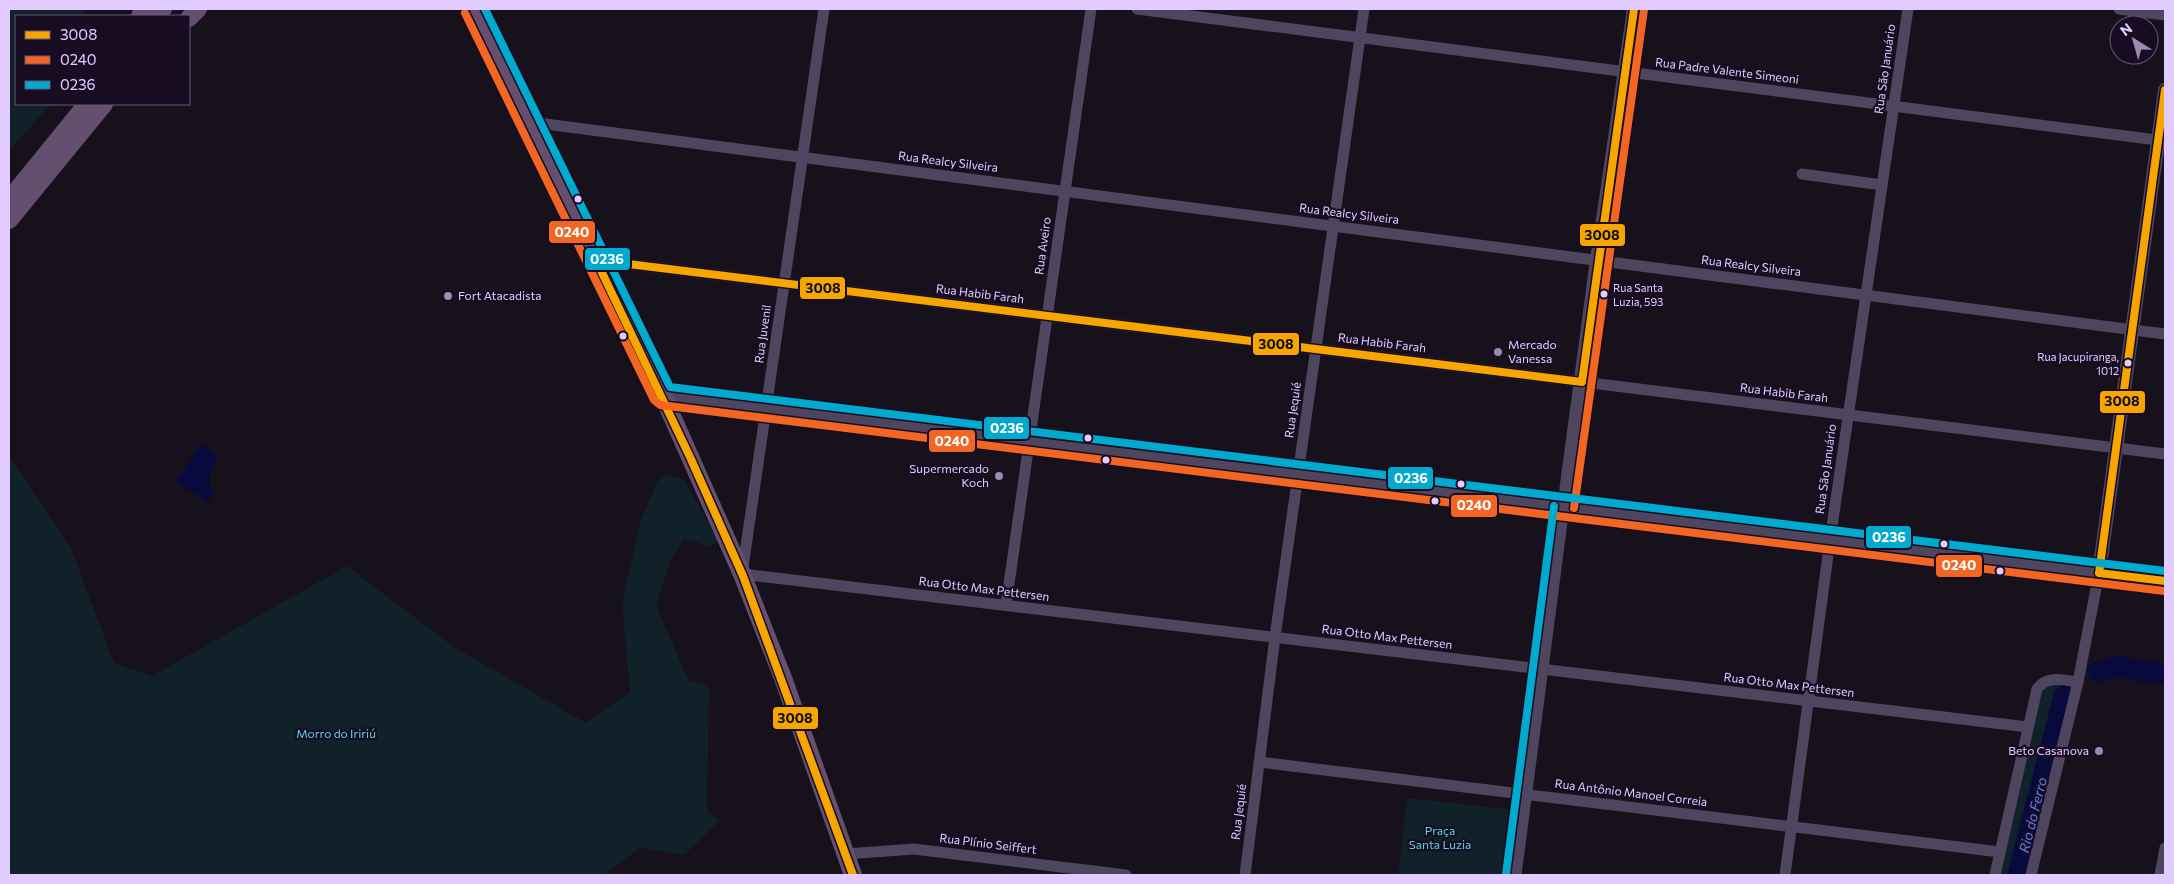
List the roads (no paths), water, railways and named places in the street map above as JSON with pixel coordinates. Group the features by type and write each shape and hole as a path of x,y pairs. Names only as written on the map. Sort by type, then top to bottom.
{"main road":[{"path":"474,9 663,396 742,574 783,678 853,875"},
{"path":"54,144 80,105"},
{"path":"9,200 86,105"},
{"path":"9,220 103,105"}],"street":[{"name":"Rua Juvenil","path":"742,574 824,9"},
{"name":"Rua Aveiro","path":"1006,606 1091,9"},
{"name":"Rua Padre Valente Simeoni","path":"1137,9 2161,141"},
{"name":"Rua Jequié","path":"1245,875 1275,637 1364,9"},
{"path":"1516,875 1597,260 1634,9"},
{"name":"Rua São Januário","path":"1785,875 1830,540 1908,9"},
{"path":"2120,9 2165,15"},
{"path":"2031,875 2078,682 2099,573 2131,329 2161,141 2165,90"},
{"name":"Rua Realcy Silveira","path":"530,122 2165,334"},
{"path":"1802,174 1882,186"},
{"name":"Rua Habib Farah","path":"596,260 2165,454"},
{"path":"663,396 2165,581"},
{"name":"Rua Otto Max Pettersen","path":"742,574 2028,727"},
{"path":"1995,875 2035,696 2040,685 2052,679 2078,682"},
{"name":"Rua Antônio Manoel Correia","path":"1259,762 2000,852"},
{"path":"2160,875 2165,848"},
{"name":"Rua Plínio Seiffert","path":"846,854 914,849 1126,875"}],"waterway":[{"name":"Rio do Ferro","path":"2098,671 2119,666 2165,674"},
{"name":"Rio do Ferro","path":"2018,875 2064,696"}],"place":[{"name":"Rua Santa Luzia, 593","path":"1604,294"},
{"name":"Fort Atacadista","path":"448,296"},
{"name":"Mercado Vanessa","path":"1498,352"},
{"name":"Rua Jacupiranga, 1012","path":"2128,363"},
{"name":"Supermercado Koch","path":"999,476"},
{"name":"Beto Casanova","path":"2099,751"}],"park label":[{"name":"Morro do Iririú","path":"336,734"},
{"name":"Praça Santa Luzia","path":"1440,838"}]}
